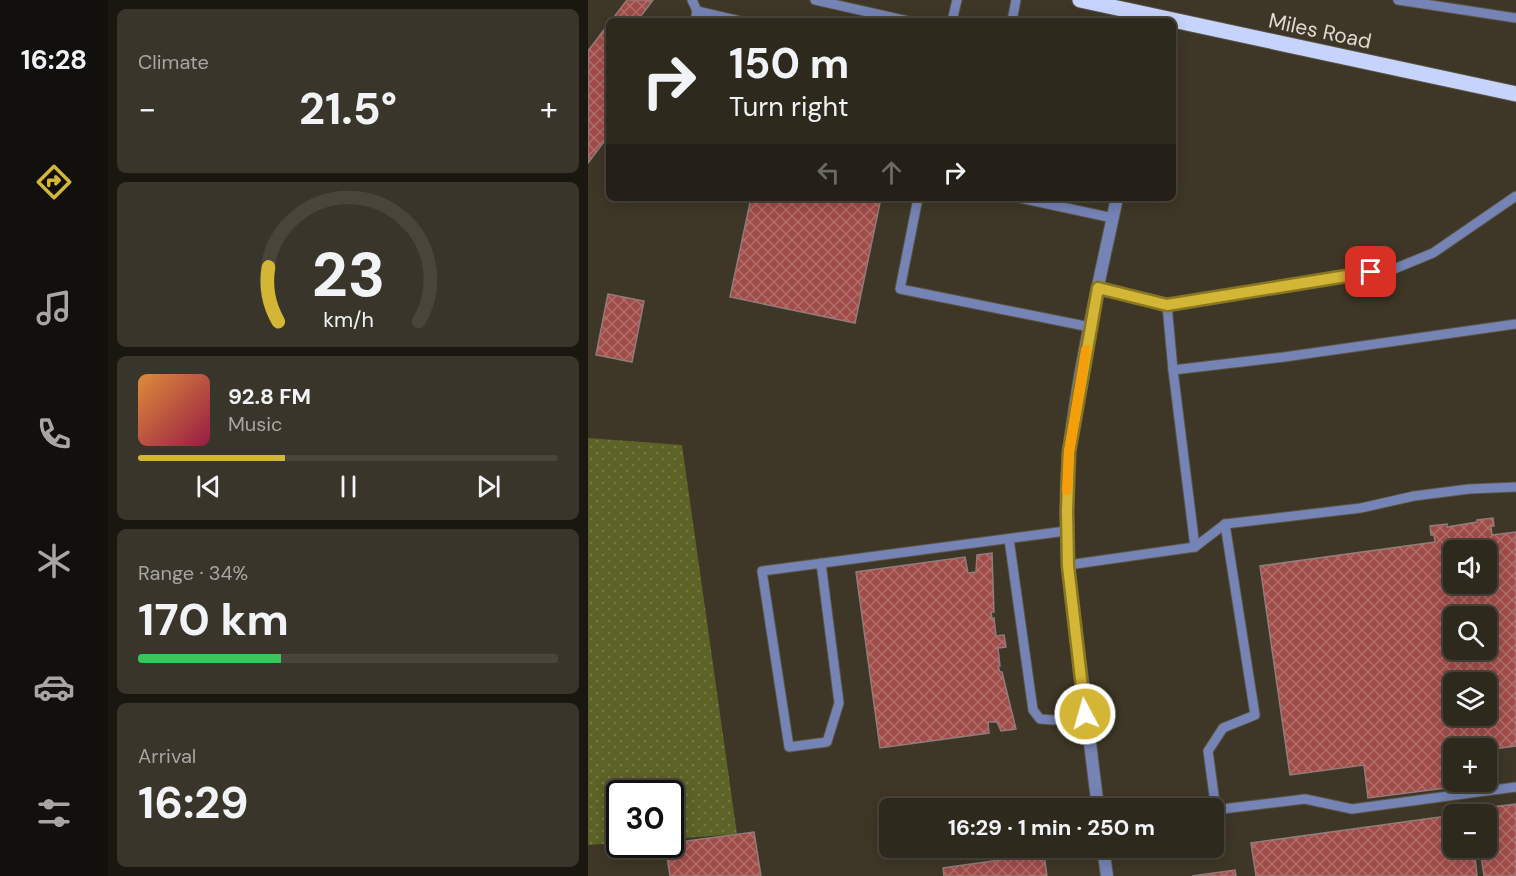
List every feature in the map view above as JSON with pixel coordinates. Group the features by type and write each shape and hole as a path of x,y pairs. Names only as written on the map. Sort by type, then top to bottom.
{"main road":[{"name":"Miles Road","path":"1080,0 1150,18"},
{"name":"Miles Road","path":"1176,24 1516,94"}],"street":[{"path":"1097,798 1068,566 1066,531 1069,452 1090,327 1116,201"},
{"path":"1104,858 1107,876"}],"lane":[{"path":"692,0 696,16 714,18"},
{"path":"815,0 895,18"},
{"path":"953,18 957,0"},
{"path":"1013,18 1016,0"},
{"path":"1398,0 1516,18"},
{"path":"1098,288 1167,305 1394,269 1433,253 1516,196"},
{"path":"917,201 900,289 1090,327"},
{"path":"1058,202 1113,218"},
{"path":"1167,305 1195,547"},
{"path":"1173,370 1516,324"},
{"path":"1068,566 1195,547 1225,525 1360,508 1414,496 1469,489 1516,487"},
{"path":"1214,798 1208,751 1223,728 1255,715 1225,525"},
{"path":"821,563 839,703 827,742 789,747 762,571 821,563 1009,539 1066,531"},
{"path":"1009,539 1033,711 1040,719 1054,720 1085,714"},
{"path":"1224,809 1305,799 1352,809 1516,787"}],"green space":[{"path":"588,438 682,445 737,834 684,838 684,780 606,780 606,844 588,845"}],"building":[{"path":"627,0 653,0 639,18 613,18"},
{"path":"606,27 606,139 588,163 588,51"},
{"path":"750,201 880,201 855,323 730,297"},
{"path":"608,294 644,301 632,362 596,355"},
{"path":"1493,518 1492,535 1516,532 1516,746 1497,749 1497,738 1443,738 1443,788 1368,798 1364,765 1290,775 1260,566 1435,542 1430,526 1447,524 1447,527 1477,522 1477,520"},
{"path":"992,553 994,612 991,612 992,619 994,618 996,636 1004,635 1006,647 998,648 1000,666 998,666 1002,672 1016,729 1001,731 997,722 988,722 989,733 880,748 856,572 965,557 968,573 976,572 977,555"},
{"path":"1516,804 1516,876 1484,876 1481,858 1497,858 1497,806"},
{"path":"1443,817 1443,858 1475,858 1477,876 1256,876 1251,843"},
{"path":"754,832 761,876 670,876 667,858 684,858 684,841"},
{"path":"1015,858 1045,858 1047,876 944,876 943,868"},
{"path":"1235,870 1236,876 1192,876"}],"slow traffic":[{"path":"1067,490 1069,452 1086,350"}],"route":[{"path":"1085,714 1066,531 1069,452 1098,288 1167,305 1371,272"}]}
